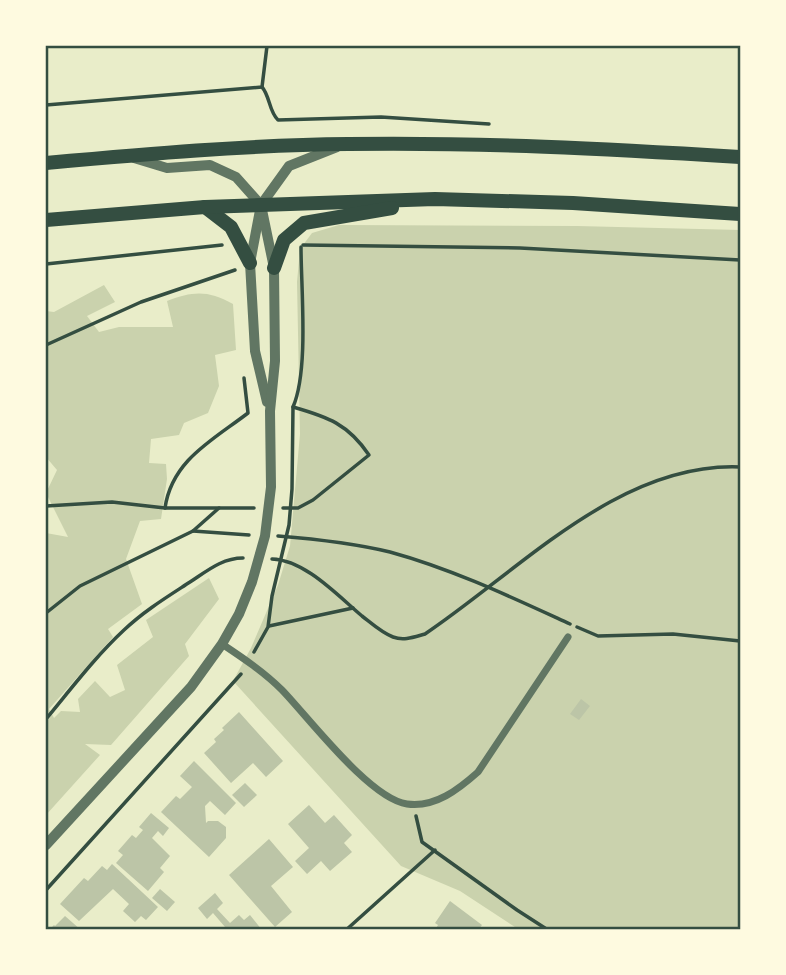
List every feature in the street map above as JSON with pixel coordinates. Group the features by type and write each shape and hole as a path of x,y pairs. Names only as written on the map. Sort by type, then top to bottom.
{"main road":[{"path":"46,163 346,144 569,146 740,157"},
{"path":"274,268 284,240 304,223 435,200"},
{"path":"46,220 205,206 435,200 573,202 740,214"},
{"path":"205,206 231,227 250,263"}],"street":[{"path":"270,411 255,351 250,263 261,205 289,166 346,144"},
{"path":"46,845 191,687 222,644 239,614 252,582 265,536 271,487 270,411 275,361 274,268 261,205 236,177 210,165 167,168 128,156"},
{"path":"222,644 280,688 363,778 390,798 413,804 440,799 461,788 478,772 568,637"}],"path":[{"path":"267,46 262,87 274,117 278,120 381,117 489,124"},
{"path":"46,105 262,87"},
{"path":"284,240 301,245 520,248 740,260"},
{"path":"301,245 302,364 293,407 289,525 268,627 353,608"},
{"path":"46,264 192,246 241,246"},
{"path":"46,345 141,302 250,263"},
{"path":"272,559 285,560 295,565 393,638 409,639 425,634 586,515 628,492 678,475 740,467"},
{"path":"46,506 112,502 165,508"},
{"path":"46,612 80,586 193,531 220,508"},
{"path":"193,531 259,535"},
{"path":"272,536 312,538 388,552 489,587 598,636"},
{"path":"46,719 100,654 125,629 154,606 218,564 232,558 245,558"},
{"path":"568,637 673,634 740,641"},
{"path":"46,890 238,680"},
{"path":"413,804 422,842 548,929"},
{"path":"346,929 435,850"}],"green space":[{"path":"339,225 740,230 740,929 518,929 460,891 401,866 233,681 251,648 278,585 290,546 300,434 297,282 300,249 312,233"},
{"path":"104,285 115,302 87,316 99,332 119,327 173,327 167,301 185,295 208,294 233,304 236,350 215,355 219,386 208,413 184,423 179,435 151,439 149,463 166,464 167,479 161,519 140,521 126,559 142,604 108,629 113,637 49,709 54,718 61,711 80,712 78,699 95,681 110,697 125,690 117,665 153,637 146,620 209,578 219,599 185,644 189,656 111,745 85,744 100,755 46,815 46,533 68,537 46,493 57,470 46,457 46,311 54,312"}],"building":[{"path":"581,699 590,706 579,720 570,714"},
{"path":"239,712 283,761 266,777 253,763 231,783 204,753 216,742 214,739 224,730 222,728"},
{"path":"194,761 236,803 225,815 210,801 205,806 206,823 218,821 226,827 226,838 209,857 161,812 176,796 180,799 192,787 180,776"},
{"path":"245,783 257,795 244,807 232,795"},
{"path":"309,805 325,823 334,815 352,835 344,843 352,852 330,871 321,861 307,874 295,861 309,848 288,824"},
{"path":"151,813 169,828 163,836 158,831 152,838 170,856 160,868 164,872 148,891 116,863 123,855 118,851 132,835 136,838 143,830 139,827"},
{"path":"269,839 293,867 271,886 292,912 275,927 229,875"},
{"path":"112,864 158,907 146,920 141,916 135,922 123,911 129,904 113,889 79,921 60,904 84,878 88,881 102,866 107,870"},
{"path":"160,889 175,902 167,911 152,898"},
{"path":"215,893 223,903 217,909 230,923 239,915 244,920 250,915 262,930 223,930 225,927 213,913 207,919 198,908"},
{"path":"450,901 482,925 478,930 435,930 438,925 435,923"},
{"path":"65,916 81,930 49,930 55,926"}]}
